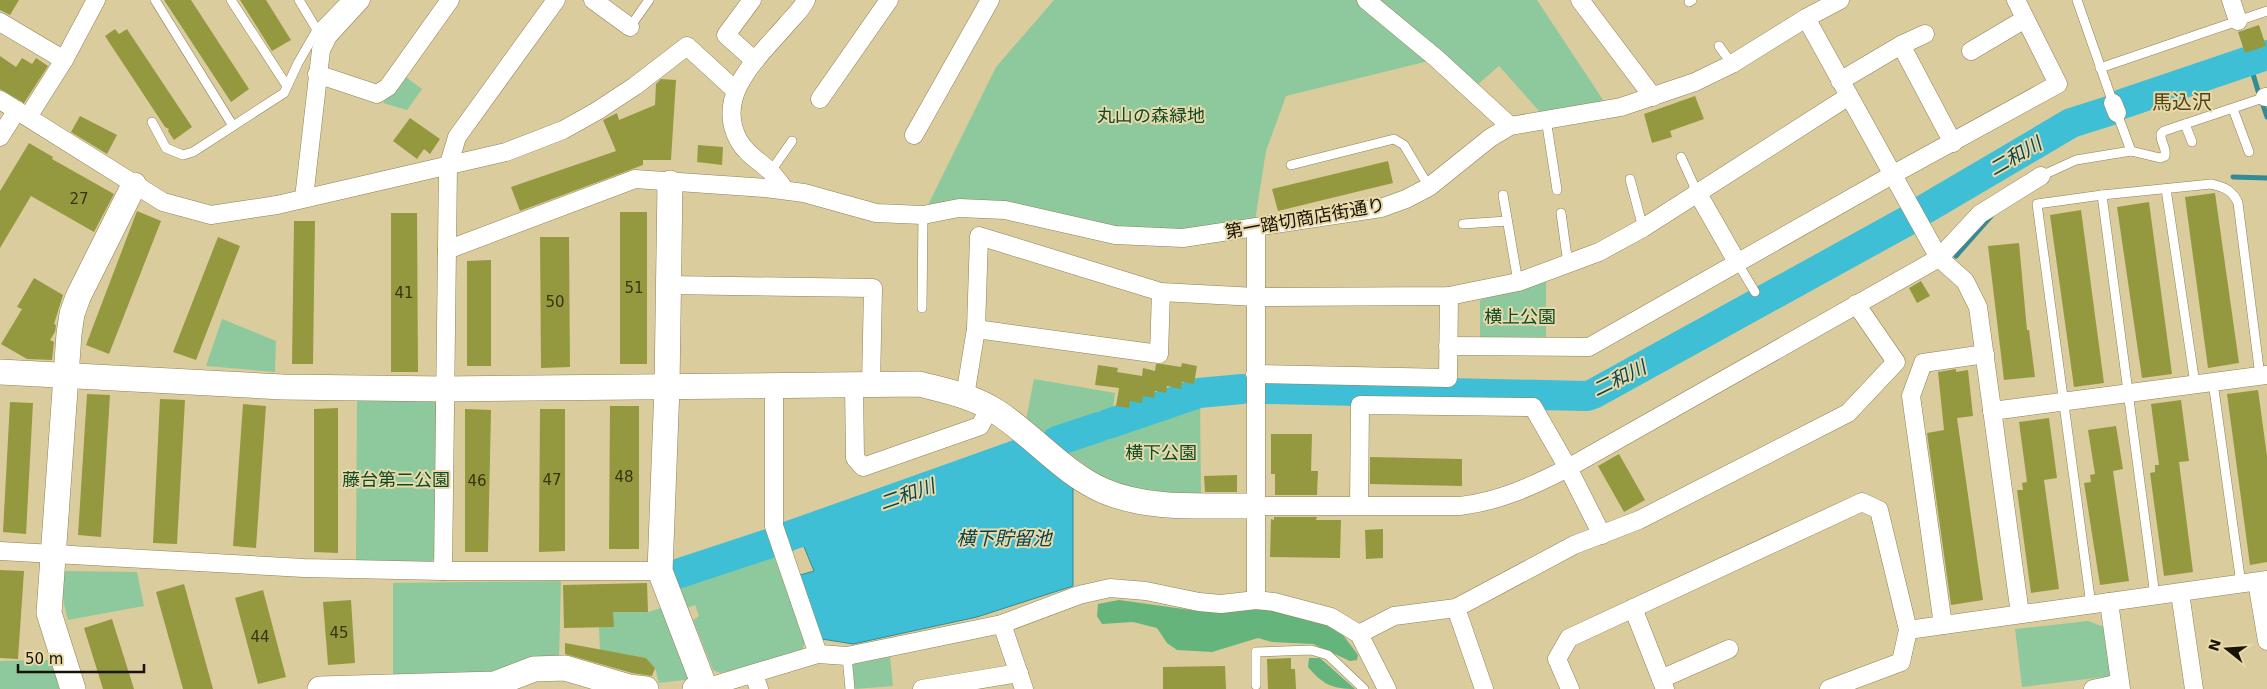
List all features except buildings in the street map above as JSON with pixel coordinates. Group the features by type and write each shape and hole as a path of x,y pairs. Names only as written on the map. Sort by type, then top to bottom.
{"street":[{"path":"0,137 22,114 64,60 95,0"},
{"path":"304,198 318,59 328,36 361,0"},
{"path":"317,74 377,94 388,87 450,0"},
{"path":"443,571 448,167 458,137 556,0"},
{"path":"594,0 630,27"},
{"path":"752,0 726,35 755,61"},
{"path":"785,190 771,172 749,154 733,128 730,110 735,90 755,61 806,0"},
{"path":"820,99 889,0"},
{"path":"914,135 990,0"},
{"path":"1366,0 1436,58 1510,126"},
{"path":"1580,0 1653,97"},
{"name":"第一踏切商店街通り","path":"446,250 635,179 785,190 804,193 876,214 922,215 959,208 1005,210 1115,235 1163,238 1183,238 1256,228 1381,208 1406,199 1428,187 1490,138 1510,126 1621,107 1695,82 1732,64 1806,18 1840,0"},
{"path":"1448,346 1589,347 1892,175 2058,84 2016,0"},
{"path":"2231,0 2238,21"},
{"path":"1806,18 1939,258 1965,280 1978,307 2020,614"},
{"path":"1971,51 2025,19"},
{"path":"0,22 64,60"},
{"path":"1840,81 1901,45 1925,34"},
{"path":"1901,45 1952,143"},
{"path":"0,100 163,202 211,215 277,205 448,167 506,152 563,130 635,86 688,46 735,90"},
{"path":"965,396 976,329 979,236 1161,292 1256,297 1449,296 1518,282 1599,252 1643,228 1849,96"},
{"path":"0,372 283,387 444,389 919,384 965,396 990,408 1092,485 1140,502 1255,506 1359,505 1438,507 1481,504 1520,492 1568,468 1939,258 1980,214 2041,176"},
{"path":"670,183 667,387 660,571 700,688 756,682 818,654 847,656 1002,624 1079,595 1110,588 1146,591 1199,602 1221,604 1256,600 1274,602 1331,617 1358,634 1387,689"},
{"path":"73,689 49,613 72,314 134,185"},
{"path":"1697,192 1738,262"},
{"path":"1256,228 1256,600"},
{"path":"668,285 872,288 855,458 863,467 980,426 990,408"},
{"path":"976,329 1159,354 1161,292"},
{"path":"1255,377 1448,378 1449,296"},
{"path":"1358,634 1394,616 1456,608 1574,545 1638,520 1848,413 1896,362 1856,304"},
{"path":"1943,625 1911,396 1923,363 1985,354"},
{"path":"1992,411 2263,375"},
{"path":"774,385 774,526 818,654"},
{"path":"1359,505 1360,405 1533,407 1568,468 1602,535"},
{"path":"1570,689 1557,659 1569,638 1862,502 1880,510 1908,630 1901,662 1829,689"},
{"path":"0,551 228,565 443,571 660,571"},
{"path":"1908,630 2255,582 2267,641"},
{"path":"2180,593 2194,689"},
{"path":"2093,689 2120,686 2110,602"},
{"path":"1456,608 1484,689"},
{"path":"1633,608 1663,684 1729,649"},
{"path":"922,689 1022,681 1002,624"},
{"path":"320,689 495,684 534,669 565,668 629,687 646,689"}],"lane":[{"path":"155,0 233,126"},
{"path":"231,0 287,86"},
{"path":"299,0 317,30"},
{"path":"152,122 166,148 183,155 193,152 284,93 298,63 317,30 346,0"},
{"path":"630,27 649,0"},
{"path":"2077,0 2131,151"},
{"path":"2100,68 2267,11"},
{"path":"1719,46 1732,64"},
{"path":"2041,176 2076,160 2131,151 2160,158 2165,156 2166,152 2160,134 2263,98"},
{"path":"2233,109 2249,152"},
{"path":"1546,119 1557,190"},
{"path":"2185,124 2192,142"},
{"path":"1291,165 1394,139 1404,146 1428,187"},
{"path":"771,172 792,141"},
{"path":"1681,158 1697,192"},
{"path":"1630,178 1643,228"},
{"path":"2091,605 2037,204 2102,195 2211,184 2228,189 2235,196 2238,204 2263,375"},
{"path":"2166,189 2195,384"},
{"path":"1503,195 1518,282"},
{"path":"2102,195 2155,596"},
{"path":"1561,213 1568,264"},
{"path":"922,215 922,308"},
{"path":"1463,224 1507,220"},
{"path":"1738,262 1755,292"},
{"path":"2213,382 2255,582"},
{"path":"1256,686 1256,652 1311,650 1328,655 1364,689"},
{"path":"847,656 850,689"}],"green space":[{"name":"丸山の森緑地","path":"1054,0 1537,0 1605,103 1540,112 1499,66 1476,86 1445,57 1286,96 1266,151 1255,221 1184,232 1144,231 957,202 928,205 996,67"},
{"path":"403,75 422,89 407,110 383,103"},
{"name":"横上公園","path":"1546,282 1546,342 1480,341 1480,300"},
{"path":"222,319 276,341 275,372 206,366"},
{"name":"横下公園","path":"1034,379 1115,393 1112,416 1048,438 1026,420"},
{"name":"横下公園","path":"1200,396 1201,494 1142,491 1106,480 1060,447"},
{"name":"藤台第二公園","path":"357,397 436,400 435,557 429,564 356,564"},
{"path":"771,547 805,642 801,653 720,673 713,670 693,620 699,616 695,605 687,608 678,580"},
{"path":"61,571 137,572 144,606 68,620 62,596"},
{"path":"561,581 559,658 492,678 393,678 393,583"},
{"path":"1119,600 1198,611 1258,608 1274,611 1327,625 1343,635 1358,655 1357,660 1350,661 1313,644 1272,642 1258,638 1212,652 1177,650 1167,643 1157,628 1133,622 1102,624 1097,616 1098,604"},
{"path":"664,607 692,679 659,683 655,668 646,658 600,650 599,627 613,627 613,612 648,612"},
{"path":"2088,621 2104,627 2111,676 2022,687 2015,629"},
{"path":"890,657 893,686 854,689 853,663"},
{"path":"1309,658 1320,658 1355,689 1334,687 1324,682 1308,667"},
{"path":"53,660 61,689 0,689 0,661"}],"water":[{"name":"横下貯留池","path":"1037,456 1073,485 1073,586 977,617 853,644 822,639 800,575 814,571 802,542"}],"waterway":[{"name":"二和川","path":"2122,104 2267,55"},
{"path":"2249,61 2259,94"},
{"path":"2263,105 2267,117"},
{"name":"二和川","path":"1925,209 2071,123 2109,111"},
{"path":"2233,177 2267,178"},
{"path":"1956,256 1992,215"},
{"name":"二和川","path":"1266,389 1587,396 1907,221"},
{"name":"二和川","path":"1108,424 1199,393 1242,389"},
{"name":"二和川","path":"1057,441 1099,427"},
{"name":"二和川","path":"789,536 1025,452"},
{"name":"二和川","path":"680,573 768,544"}],"district":[{"name":"馬込沢","path":"2182,102"}]}
